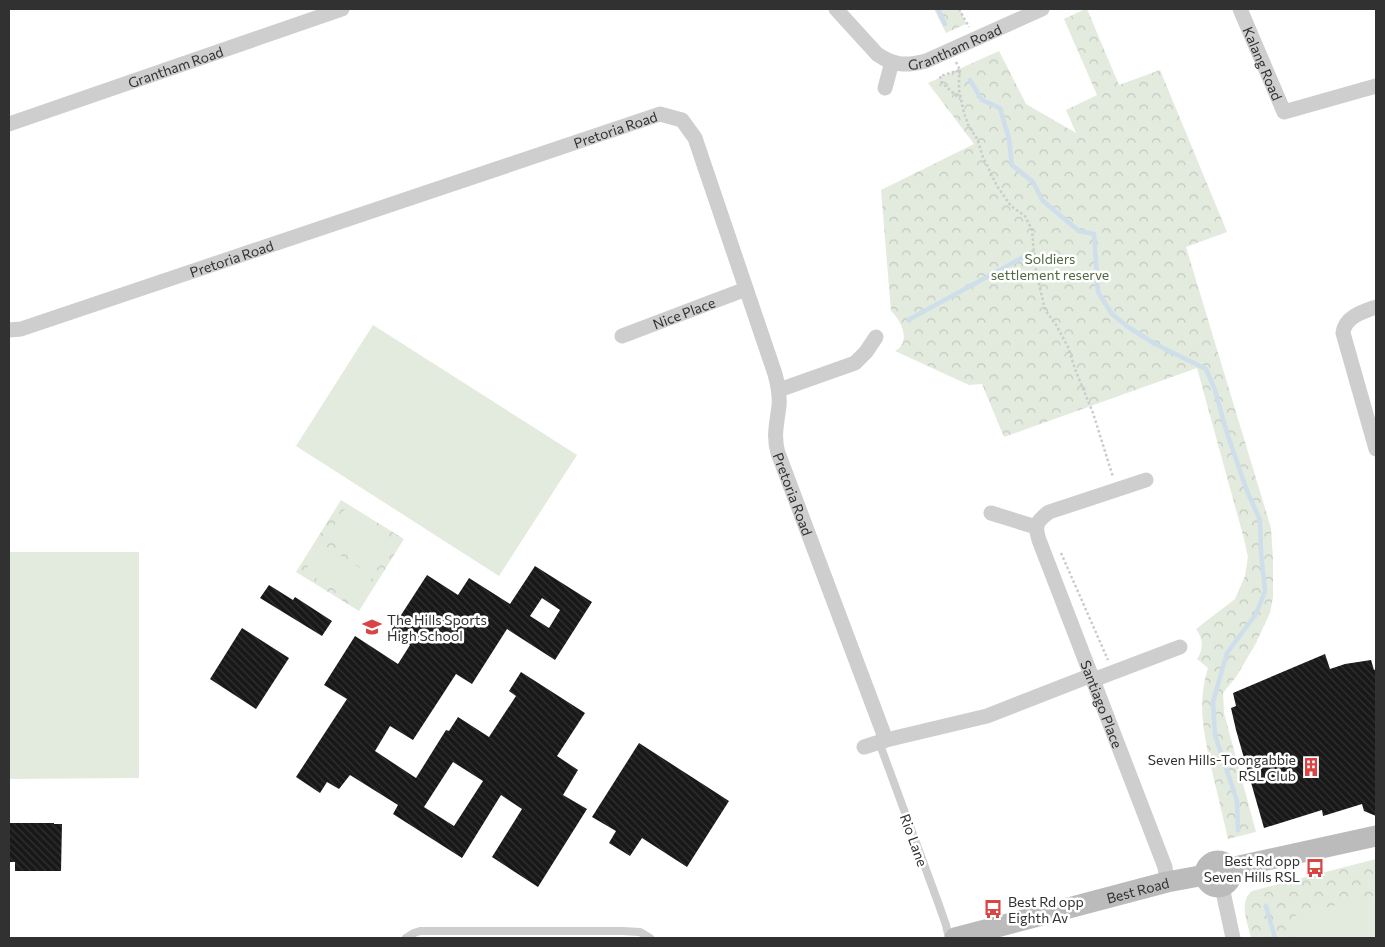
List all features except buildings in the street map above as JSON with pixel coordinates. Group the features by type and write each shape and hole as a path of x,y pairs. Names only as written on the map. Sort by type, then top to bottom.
{"main road":[{"path":"1214,881 1207,868 1216,861 1224,862 1230,868 1376,836"},
{"name":"Best Road","path":"955,938 1167,882 1214,881"}],"street":[{"name":"Grantham Road","path":"9,124 342,9"},
{"name":"Grantham Road","path":"836,9 876,54 892,62 911,65 926,61 1042,9"},
{"name":"Kalang Road","path":"1240,9 1284,112 1376,86"},
{"name":"Grantham Road","path":"885,88 892,62"},
{"name":"Pretoria Road","path":"9,330 21,329 660,114 682,120 695,138 775,374 779,390 775,431 778,453 882,741"},
{"name":"Nice Place","path":"622,336 746,289"},
{"path":"1376,307 1350,318 1344,327 1343,337 1376,449"},
{"path":"779,390 855,363 866,352 876,337"},
{"path":"991,513 1036,527 1039,521 1049,512 1146,480"},
{"name":"Santiago Place","path":"1036,527 1039,540 1165,867 1167,882"},
{"path":"864,747 987,716 1092,678 1114,673 1180,646"},
{"path":"1214,881 1233,938"}],"lane":[{"name":"Rio Lane","path":"882,741 946,925 948,938"},
{"path":"406,938 420,931 623,931 640,932 650,938"}],"path":[{"path":"959,9 975,39"},
{"path":"950,50 960,70 961,100 969,127 978,140 982,155 997,186 1010,206 1025,216 1032,230 1035,266 1045,310 1055,322 1068,347 1093,413 1117,489"},
{"path":"960,70 940,76 942,83 961,100"},
{"path":"1060,551 1114,673"}],"green space":[{"path":"934,9 960,9 966,24 946,33"},
{"name":"Soldiers settlement reserve","path":"1087,9 1119,85 1160,70 1227,232 1186,247 1271,528 1273,560 1273,597 1270,613 1255,645 1236,677 1223,693 1224,713 1256,832 1228,839 1210,762 1203,722 1204,682 1208,668 1197,659 1202,644 1196,629 1235,599 1245,576 1248,557 1197,368 1004,437 982,384 969,385 895,351 900,347 904,337 901,325 891,311 881,190 974,144 928,83 999,51 1026,104 1076,133 1066,110 1097,95 1064,19"},
{"path":"373,325 577,455 499,576 296,446"},
{"path":"341,500 404,539 359,611 296,572"},
{"path":"345,509 395,541 378,568 327,536"},
{"path":"322,544 373,576 356,603 305,571"},
{"path":"9,552 139,552 139,778 9,779"},
{"path":"1376,859 1376,938 1251,938 1245,907 1248,896 1252,891"},
{"path":"1376,895 1376,938 1299,938 1294,916"}],"waterway":[{"path":"938,9 945,24"},
{"path":"970,80 982,100 1000,108 1009,139 1012,165 1033,182 1043,201 1079,231 1094,234 1098,292 1112,314 1128,327 1155,344 1206,369 1215,390 1227,433 1247,491 1260,520 1265,591 1256,614 1227,653 1213,702 1215,735 1237,801 1238,830"},
{"path":"908,320 1029,254"},
{"path":"1266,906 1275,938"}],"place":[{"name":"The Hills Sports High School","path":"372,627"},
{"name":"Seven Hills-Toongabbie RSL Club","path":"1311,767"},
{"name":"Best Rd opp Seven Hills RSL","path":"1315,868"},
{"name":"Best Rd opp Eighth Av","path":"993,909"}]}
